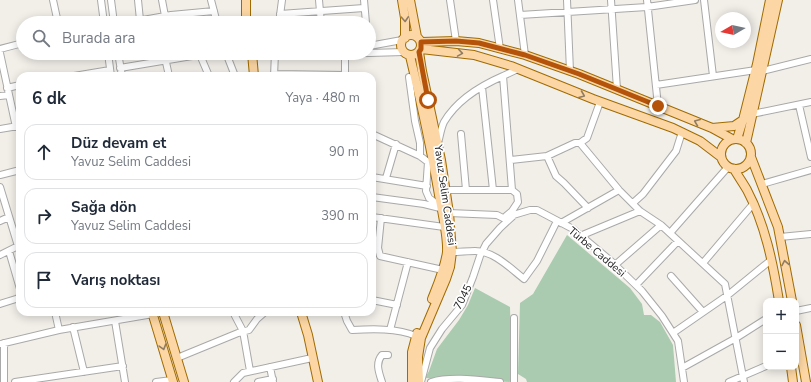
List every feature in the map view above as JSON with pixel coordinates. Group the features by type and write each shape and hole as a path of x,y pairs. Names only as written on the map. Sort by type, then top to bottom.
{"main road":[{"path":"246,0 246,16"},
{"path":"250,0 251,16"},
{"path":"402,0 405,18 404,39 401,46 407,54 417,54 419,45"},
{"name":"Yavuz Selim Caddesi","path":"410,0 419,45 423,78 438,143 446,190 452,252 450,267 446,279 421,338 418,357 421,380"},
{"path":"721,158 722,147 728,141 734,139 752,114 770,0"},
{"path":"778,0 747,122 746,142 751,149 751,158 762,184 780,237 792,298"},
{"path":"404,39 410,35 419,45 474,55 518,69 600,102 682,132 700,141 731,168 746,189 766,240 779,298 786,294 790,298"},
{"path":"419,45 456,41 479,43 525,55 658,106 712,128 734,139 746,142"},
{"name":"Yavuz Selim Caddesi","path":"407,54 422,106 442,208 447,252 443,270 416,336 412,352 412,382"},
{"path":"249,72 250,60"},
{"path":"252,60 253,72"},
{"path":"712,128 734,126 747,122"},
{"path":"747,122 755,147 756,171"},
{"path":"731,168 743,168 751,158"},
{"path":"154,316 172,381"},
{"path":"165,316 184,382"},
{"path":"302,316 308,335 318,382"},
{"path":"307,316 323,382"},
{"path":"798,334 806,382"},
{"path":"791,370 793,382"}],"street":[{"path":"53,0 56,16"},
{"path":"100,0 103,16"},
{"path":"111,0 113,16"},
{"path":"138,0 140,16"},
{"path":"162,0 164,16 214,11"},
{"path":"211,0 215,16"},
{"path":"282,0 280,14 364,8"},
{"path":"319,0 320,16"},
{"path":"364,0 365,16"},
{"path":"450,0 456,41"},
{"path":"493,0 500,49"},
{"path":"518,0 525,55"},
{"path":"567,0 570,71"},
{"path":"610,0 612,9 617,90"},
{"path":"520,15 612,9 647,3 694,0"},
{"path":"704,0 713,76"},
{"path":"647,3 658,106"},
{"path":"376,45 404,39"},
{"path":"0,49 16,45"},
{"path":"0,53 7,88 16,120"},
{"path":"376,53 407,54"},
{"path":"656,85 759,70 811,58"},
{"path":"109,60 111,72"},
{"path":"119,60 121,72"},
{"path":"120,68 166,60 169,72"},
{"path":"202,60 207,72"},
{"path":"229,60 233,72"},
{"path":"274,72 275,60"},
{"path":"345,60 345,72"},
{"path":"438,143 443,123 455,107 482,86 518,69"},
{"path":"503,76 511,160 512,190"},
{"path":"409,77 415,121 420,144 420,156"},
{"path":"7,88 16,86"},
{"path":"482,86 493,190"},
{"path":"0,96 9,95"},
{"path":"511,160 547,156 575,143 580,143 587,138 600,102"},
{"path":"752,114 811,102"},
{"path":"799,105 811,157"},
{"path":"0,129 16,127"},
{"path":"632,203 643,194 676,151 682,132"},
{"path":"461,134 466,190"},
{"path":"376,136 420,156 428,162 426,191 429,198 442,208"},
{"path":"580,143 619,190 640,211 662,225 725,284 744,379"},
{"path":"386,178 396,144"},
{"path":"547,156 556,176 588,208"},
{"path":"670,233 731,168"},
{"path":"762,184 811,170"},
{"path":"0,175 16,171"},
{"path":"376,177 427,186"},
{"path":"0,187 16,240"},
{"path":"446,190 512,190 517,194 518,202 512,211 503,218"},
{"path":"452,252 482,252 494,257 524,279 537,261 559,222 588,208 619,190"},
{"path":"376,197 442,208"},
{"path":"703,263 753,204"},
{"name":"Türbe Caddesi","path":"449,213 497,215 503,218 530,210 537,210 573,229 636,285 662,316 678,341 684,382"},
{"path":"580,236 640,211"},
{"name":"7045","path":"421,380 430,348 442,329 462,305 486,244 513,216"},
{"path":"0,221 9,217"},
{"path":"376,218 444,227"},
{"path":"380,218 378,248 380,256 443,270"},
{"path":"615,265 662,225"},
{"path":"780,237 811,234"},
{"path":"636,285 678,241"},
{"path":"0,255 16,247"},
{"path":"9,251 16,275"},
{"path":"673,333 728,295 771,260"},
{"path":"390,330 408,262"},
{"path":"671,276 704,312"},
{"path":"0,304 16,298"},
{"path":"376,301 397,305"},
{"path":"799,310 811,308"},
{"path":"56,316 58,330"},
{"path":"4,382 2,343 73,327 139,316"},
{"path":"235,316 244,331 250,371"},
{"path":"177,358 249,330 260,316"},
{"path":"345,316 352,330 390,330 416,336"},
{"path":"514,318 514,382"},
{"path":"115,321 125,382"},
{"path":"682,368 736,338 763,321"},
{"path":"73,327 84,372"},
{"path":"382,382 378,367 380,357 382,355 388,355"},
{"path":"234,382 243,373 312,358"},
{"path":"15,382 123,366"},
{"path":"258,382 273,380 270,367"},
{"path":"729,382 744,379 763,368"},
{"path":"65,375 66,382"},
{"path":"421,380 500,382"},
{"path":"156,382 172,381"}],"green space":[{"path":"567,235 630,288 642,304 644,315 651,315 660,322 673,345 676,382 527,382 526,379 518,374 520,303 533,294"},
{"path":"475,288 510,307 512,382 425,378 437,349 459,320 468,305"}],"route":[{"path":"428,100 419,52 421,49 421,42 456,41 479,43 525,55 579,74 658,106"}]}
